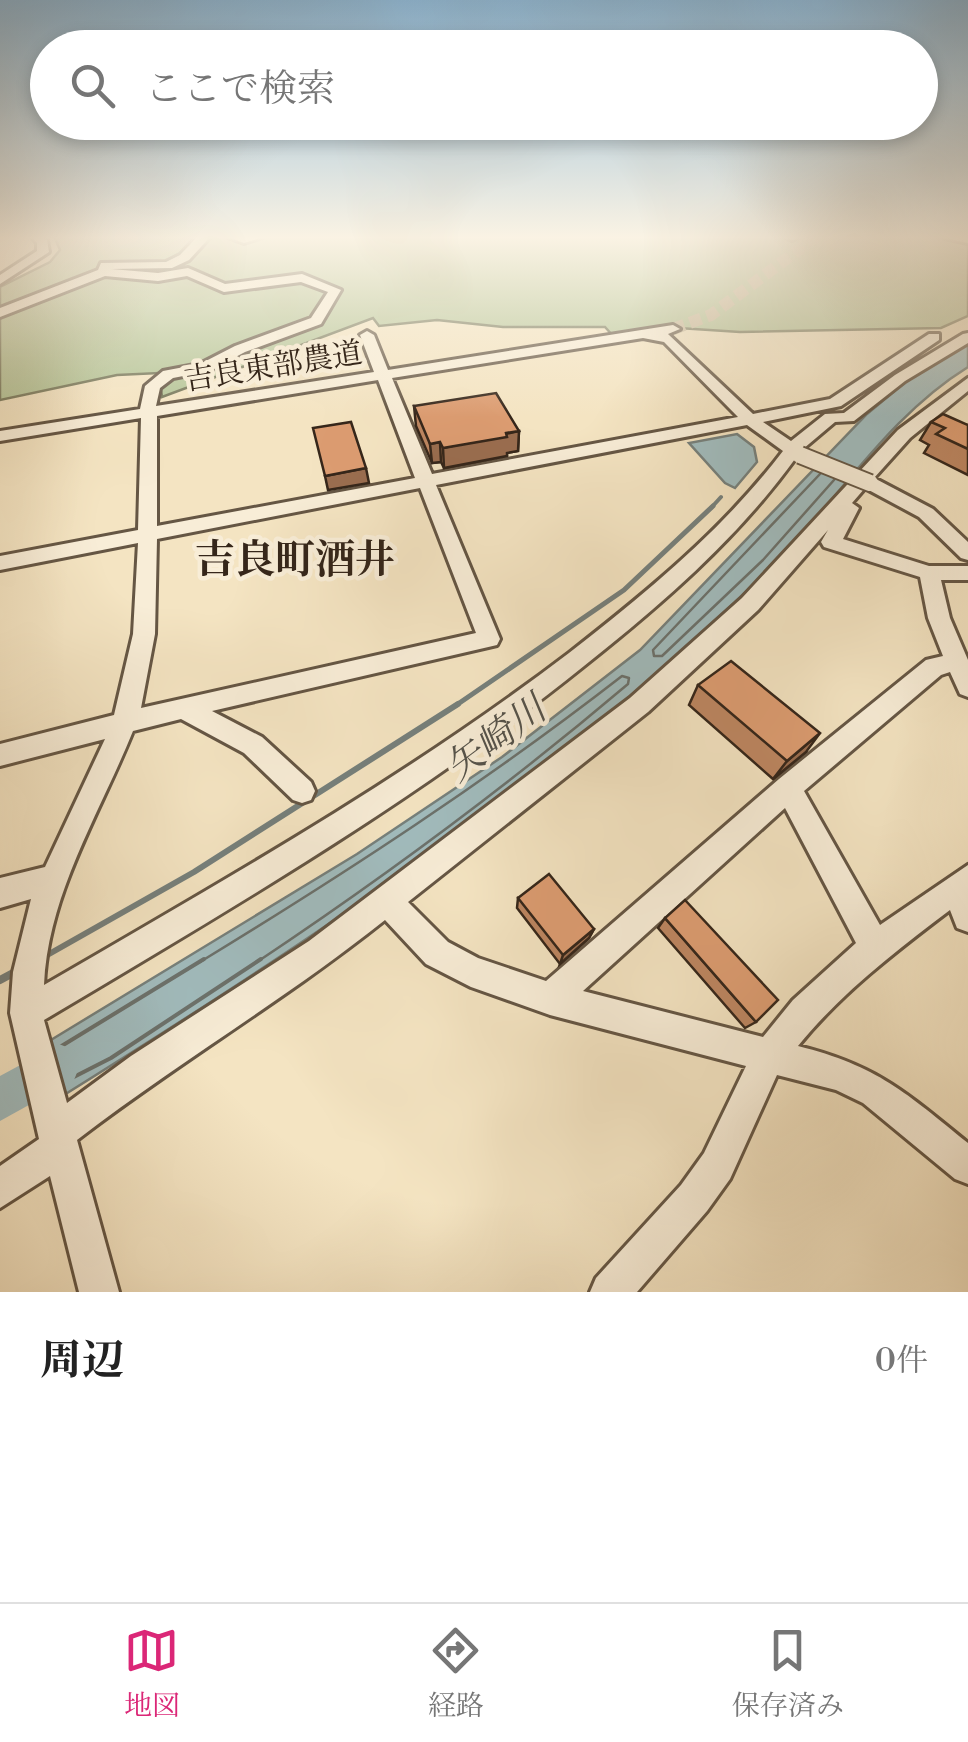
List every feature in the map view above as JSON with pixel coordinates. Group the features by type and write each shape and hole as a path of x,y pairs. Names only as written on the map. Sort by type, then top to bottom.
{"street":[{"path":"0,313 42,296"},
{"path":"99,1292 26,1013 31,941 50,880 136,692 142,651 147,535 148,396 159,379 204,368 240,349 316,322 331,296"},
{"name":"吉良東部農道","path":"0,436 673,329"},
{"path":"0,755 183,708 489,639 368,335"},
{"path":"26,1013 282,860 444,754 607,636 750,506 831,416 848,418 900,378 968,337"},
{"path":"622,339 668,338 749,419 796,453 870,483 926,514 968,553"},
{"path":"0,563 841,402 934,338"},
{"path":"0,1189 56,1136 387,901 639,704 750,604 849,500 904,434 968,382"},
{"path":"849,500 852,506 831,542 929,574 968,573"},
{"path":"929,574 962,675"},
{"path":"550,998 788,788 934,667 962,675"},
{"path":"183,708 253,745 302,790"},
{"path":"788,788 876,947"},
{"path":"0,893 50,880"},
{"path":"610,1292 694,1198 717,1166 768,1057 805,1012 876,947 964,895"},
{"path":"387,901 437,953 470,971 550,998 840,1074 875,1091 968,1166"}],"green space":[{"path":"0,296 968,296 968,316 941,328 740,332 663,327 614,337 605,327 503,327 437,320 379,326 373,318 162,397 159,373 117,375 0,400"}],"water":[{"path":"968,339 968,367 902,420 792,545 739,598 595,726 447,841 370,895 56,1100 41,1046 357,854 502,757 640,650 867,414 927,364"},
{"path":"737,434 754,447 757,462 735,488 725,483 689,443"}],"building":[{"path":"496,393 519,431 506,433 507,437 443,448 440,442 430,444 414,406"},
{"path":"943,414 968,425 968,449 936,434 945,428 931,422"},
{"path":"351,422 366,468 325,476 313,428"},
{"path":"731,661 820,733 787,761 698,685"},
{"path":"549,874 594,929 563,955 518,898"},
{"path":"685,900 778,1000 756,1022 665,918"}],"waterway":[{"path":"712,507 721,497"},
{"path":"457,705 624,590 712,507"},
{"path":"42,958 194,872 457,705"},
{"path":"0,980 15,972"},
{"name":"矢崎川","path":"0,1100 59,1065"}],"tunnel":[{"path":"673,329 711,315 736,296"}],"district":[{"name":"吉良町酒井","path":"295,559"}]}
